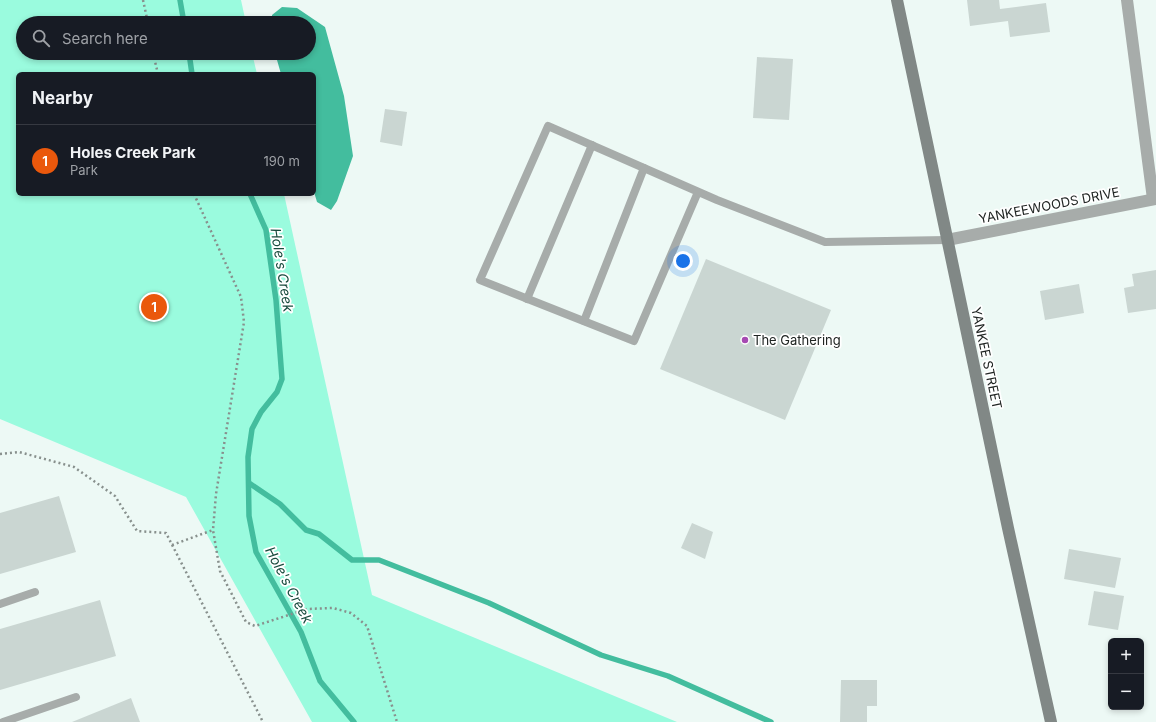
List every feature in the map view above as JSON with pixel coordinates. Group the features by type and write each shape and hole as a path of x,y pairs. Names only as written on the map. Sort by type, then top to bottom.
{"street":[{"name":"YANKEE STREET","path":"897,0 1051,722"},
{"path":"1128,0 1154,199"},
{"name":"YANKEEWOODS DRIVE","path":"947,240 1154,199"}],"lane":[{"path":"698,192 634,341 480,280 548,126 698,192 826,242 947,240"},
{"path":"527,299 592,145"},
{"path":"584,321 644,168"},
{"path":"0,604 35,592"},
{"path":"4,722 76,697"}],"path":[{"path":"144,0 147,16"},
{"path":"155,60 158,72"},
{"path":"195,196 241,297 244,322 216,494 213,530 220,571 246,622 255,626 307,609 333,608 351,613 367,626 397,722"},
{"path":"0,454 19,452 74,467 115,496 137,531 166,533 263,722"},
{"path":"172,545 213,530"}],"shaded area":[{"path":"0,0 241,0 244,16 16,16 16,60 254,60 257,72 16,72 16,196 284,196 372,595 677,722 312,722 186,497 0,419"},
{"path":"282,7 297,8 309,16 272,16"},
{"path":"316,21 325,27 344,96 353,156 337,201 331,210 317,202 315,196 316,72 280,72 277,60 316,60"}],"building":[{"path":"967,0 999,0 1000,9 1046,3 1050,32 1010,37 1008,21 970,26"},
{"path":"757,57 793,59 789,120 753,118"},
{"path":"385,109 407,112 402,146 380,142"},
{"name":"The Gathering","path":"706,259 831,310 785,420 660,369"},
{"path":"1156,270 1156,309 1128,313 1124,288 1134,286 1132,274"},
{"path":"1079,284 1084,313 1045,320 1040,291"},
{"path":"59,496 76,552 0,574 0,513"},
{"path":"692,523 713,532 705,559 681,548"},
{"path":"1069,549 1121,558 1115,588 1064,579"},
{"path":"1094,591 1124,596 1118,630 1088,625"},
{"path":"100,600 116,656 0,690 0,629"},
{"path":"841,680 877,680 877,706 867,706 867,722 840,722"},
{"path":"131,698 140,722 72,722"}],"waterway":[{"name":"Hole's Creek","path":"180,0 183,16"},
{"name":"Hole's Creek","path":"190,60 192,72"},
{"name":"Hole's Creek","path":"251,196 266,230 276,300 282,379 277,392 261,412 252,429 248,457 249,516 256,552 301,632 320,681 354,722"},
{"path":"249,483 280,504 306,530 319,534 352,560 379,560 489,603 601,655 668,676 771,722"}],"place":[{"name":"Holes Creek Park","path":"154,307"},
{"name":"The Gathering","path":"745,340"}]}
